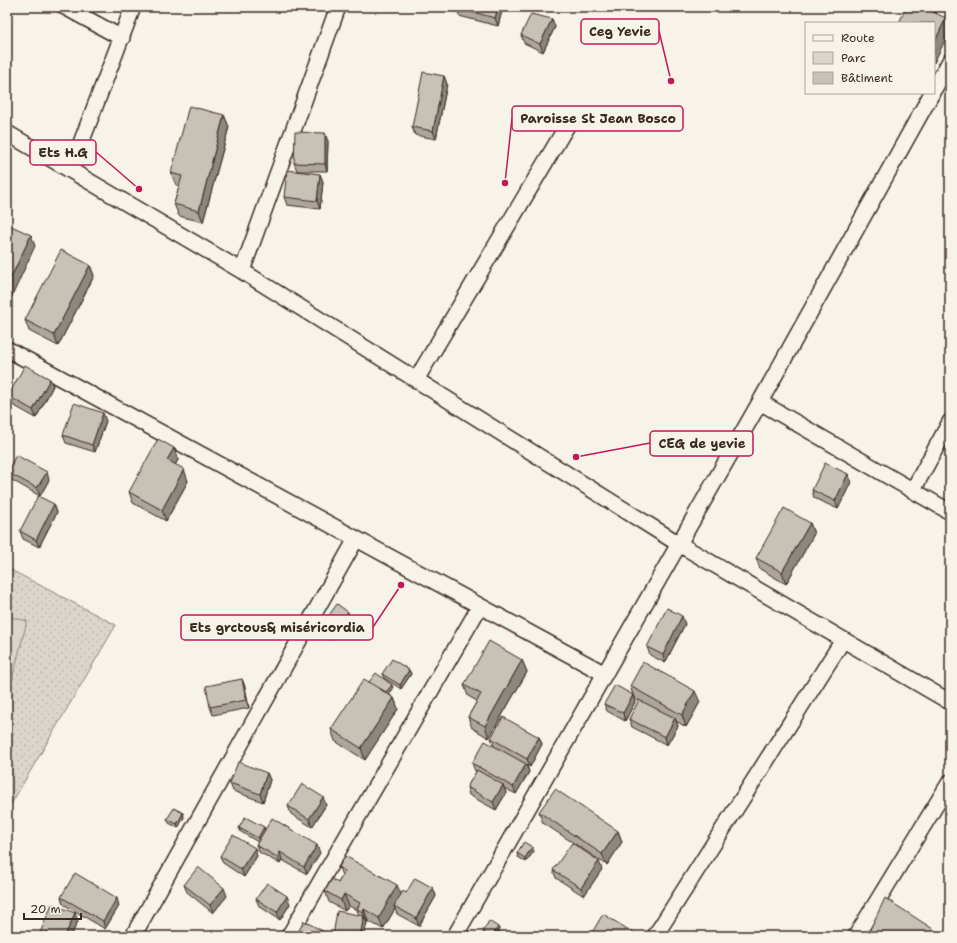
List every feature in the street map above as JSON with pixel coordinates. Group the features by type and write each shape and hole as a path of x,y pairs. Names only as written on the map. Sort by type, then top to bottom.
{"street":[{"path":"65,7 122,38"},
{"path":"71,170 133,7"},
{"path":"242,271 338,7"},
{"path":"935,87 950,61"},
{"path":"455,936 760,402 931,94"},
{"path":"416,380 571,119"},
{"path":"7,133 242,271 679,544 950,702"},
{"path":"7,349 604,674"},
{"path":"760,402 950,512"},
{"path":"913,490 950,422"},
{"path":"133,936 356,539"},
{"path":"289,936 480,606"},
{"path":"655,936 844,640"},
{"path":"856,936 950,782"}],"green space":[{"path":"7,568 116,625 7,811"},
{"path":"7,616 27,621 7,699"}],"building":[{"path":"457,7 498,7 495,18"},
{"path":"906,7 922,7 946,18 935,41 935,22 899,22"},
{"path":"531,14 552,19 540,44 521,35"},
{"path":"423,72 444,76 433,131 412,127"},
{"path":"189,106 224,115 199,211 174,204 182,176 171,173"},
{"path":"295,132 325,133 325,164 294,163"},
{"path":"287,170 320,174 317,201 284,197"},
{"path":"7,224 31,235 7,286"},
{"path":"61,250 90,265 54,335 25,320"},
{"path":"25,365 50,379 33,410 8,396"},
{"path":"74,403 103,413 92,445 63,435"},
{"path":"158,439 174,448 167,460 184,469 162,510 129,492"},
{"path":"16,455 47,472 37,488 7,472"},
{"path":"825,463 848,474 835,501 812,490"},
{"path":"38,496 54,504 36,540 20,531"},
{"path":"784,508 810,523 782,572 756,558"},
{"path":"337,604 348,612 331,636 320,628"},
{"path":"667,608 682,616 663,655 647,647"},
{"path":"489,641 522,660 485,726 468,717 481,694 464,685"},
{"path":"392,659 409,670 400,685 382,674"},
{"path":"643,662 695,691 682,715 630,686"},
{"path":"376,673 392,685 386,692 369,682"},
{"path":"242,679 246,700 210,707 206,686"},
{"path":"364,679 394,698 361,748 331,729"},
{"path":"615,685 633,695 623,713 604,704"},
{"path":"639,700 675,718 665,737 629,719"},
{"path":"503,717 539,737 527,759 491,738"},
{"path":"485,741 526,764 513,787 472,763"},
{"path":"238,762 267,773 260,794 230,783"},
{"path":"477,770 503,785 493,802 467,787"},
{"path":"302,784 323,797 309,819 288,806"},
{"path":"555,789 618,831 602,854 539,812"},
{"path":"174,808 183,813 177,824 167,819"},
{"path":"245,817 264,827 258,838 239,828"},
{"path":"272,818 317,845 304,867 280,852 277,857 256,845"},
{"path":"233,835 255,848 241,869 220,856"},
{"path":"524,842 532,847 525,858 517,853"},
{"path":"572,843 599,861 581,888 553,870"},
{"path":"345,856 397,885 379,918 364,909 363,912 357,909 360,903 344,894 341,900 325,891 332,879 338,883 345,871 339,867"},
{"path":"198,867 224,888 210,905 184,885"},
{"path":"75,873 117,898 103,921 61,897"},
{"path":"415,878 433,888 416,918 394,906 403,891 406,893"},
{"path":"267,883 287,896 277,912 256,899"},
{"path":"885,898 936,931 933,936 867,936"},
{"path":"52,904 75,913 65,936 47,936 40,933"},
{"path":"337,911 364,916 360,936 333,936"},
{"path":"603,914 637,935 590,936"},
{"path":"304,921 332,936 296,936"},
{"path":"489,921 498,927 492,936 483,931"},
{"path":"143,931 152,936 140,936"},
{"path":"211,931 218,936 207,936"}],"place":[{"name":"Ceg Yevie","path":"671,81"},
{"name":"Paroisse St Jean Bosco","path":"505,183"},
{"name":"Ets H.G","path":"139,189"},
{"name":"CEG de yevie","path":"576,457"},
{"name":"Ets grctous& miséricordia","path":"401,585"}]}
